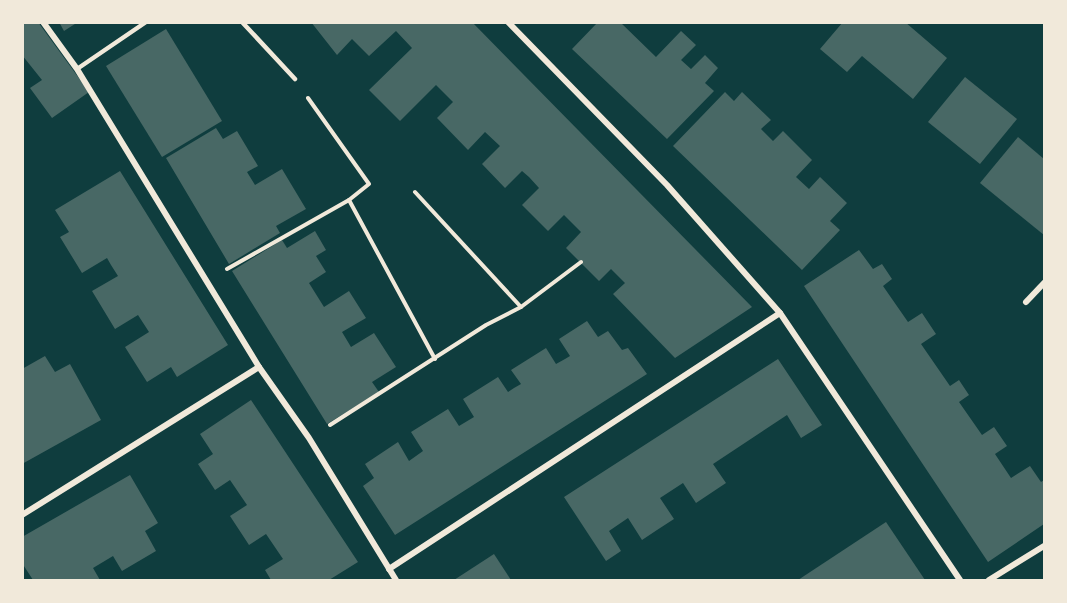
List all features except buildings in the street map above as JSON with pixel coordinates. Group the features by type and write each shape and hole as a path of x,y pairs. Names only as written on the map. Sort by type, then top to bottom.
{"street":[{"path":"43,22 77,69 259,367 309,438 396,580"},
{"path":"508,22 667,186 780,313 960,580"},
{"path":"1026,302 1044,283"},
{"path":"389,569 780,313"},
{"path":"22,515 259,367"},
{"path":"989,580 1044,546"}],"lane":[{"path":"77,69 146,22"},
{"path":"242,22 295,79"}],"path":[{"path":"206,281 349,200 369,184 295,79"},
{"path":"415,192 522,307"},
{"path":"349,200 435,359"},
{"path":"309,438 486,325 522,307 581,262"}]}
